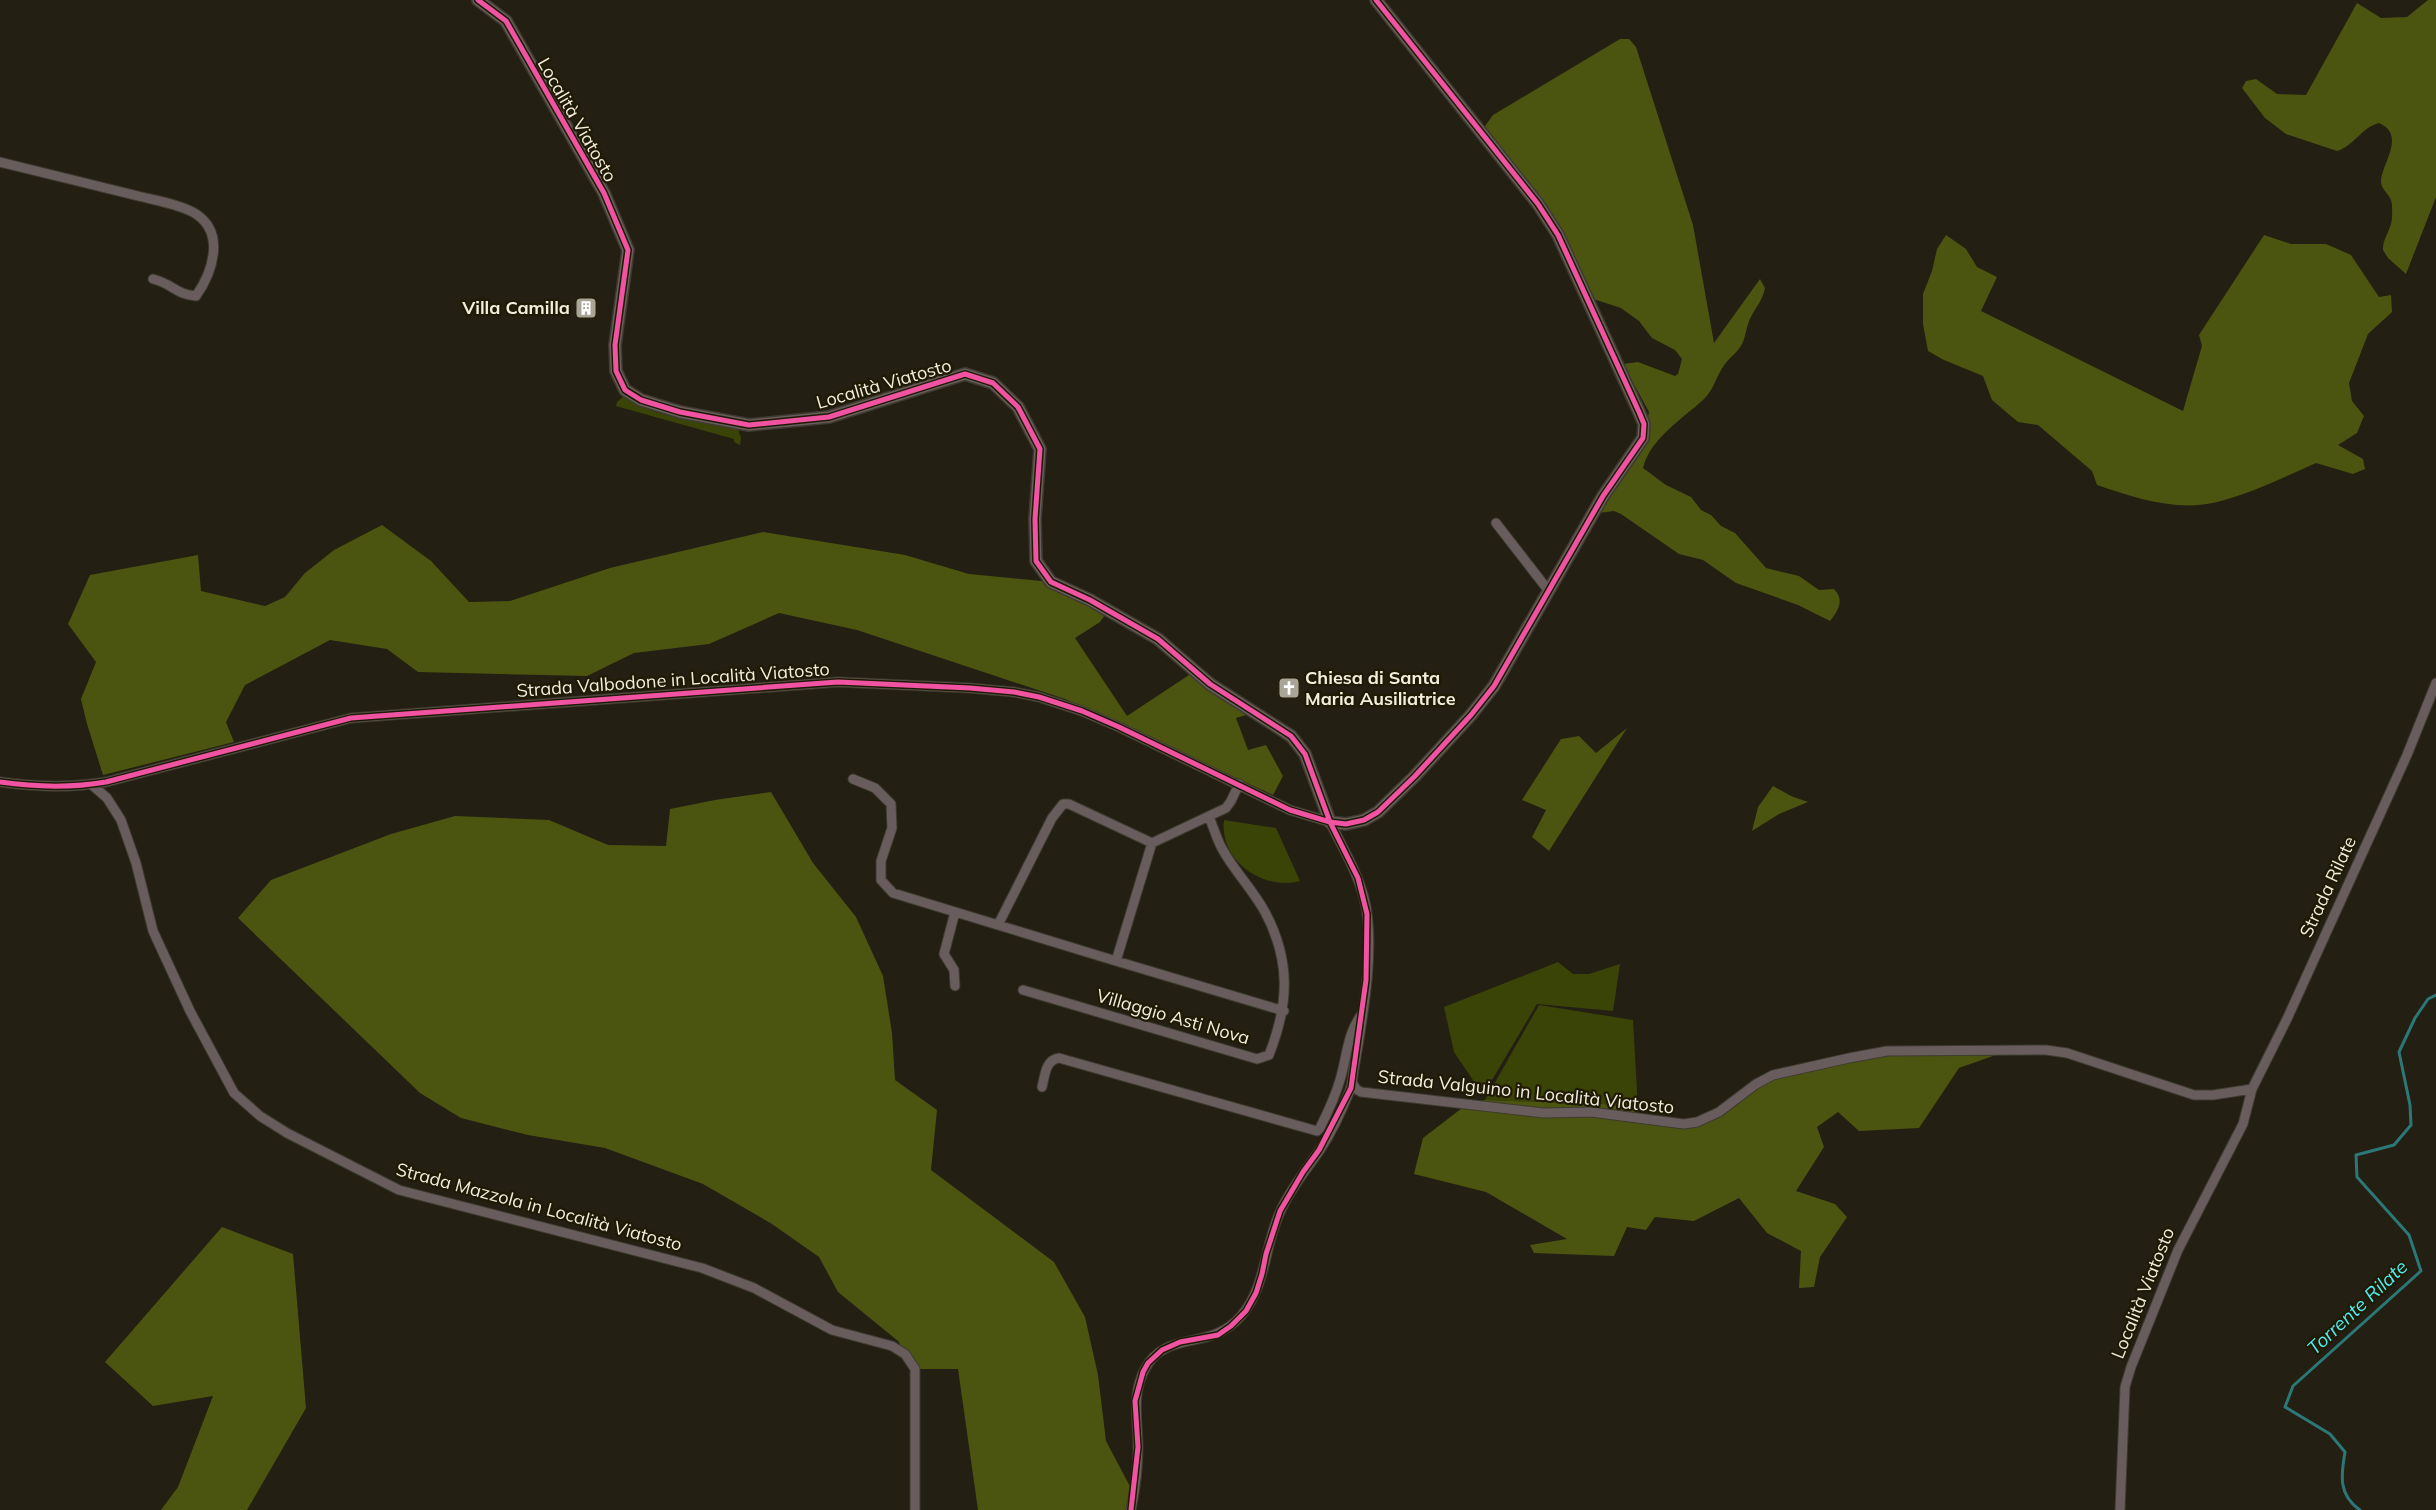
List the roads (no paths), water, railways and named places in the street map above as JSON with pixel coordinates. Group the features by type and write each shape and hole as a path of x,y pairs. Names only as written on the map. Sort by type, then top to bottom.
{"street":[{"name":"Località Viatosto","path":"478,0 506,21 604,193 628,250 615,344 616,372 625,390 641,400 680,412 749,425 829,417 966,374 993,383 1018,407 1040,449 1035,519 1036,561 1051,582 1090,600 1158,639 1210,684 1291,736 1305,754 1330,822"},
{"path":"1330,822 1346,824 1364,820 1378,812 1415,776 1471,715 1494,686 1603,496 1638,446 1642,438 1644,424 1558,235 1538,204 1376,0"},
{"path":"0,162 165,203 196,213 206,223 212,236 215,252 206,281 196,296 181,294 168,283 153,279"},
{"path":"1496,523 1548,590"},
{"name":"Strada Valbodone in Località Viatosto","path":"0,782 47,786 92,784 351,718 838,682 987,690 1038,696 1119,726 1290,810 1330,822"},
{"name":"Strada Rilate","path":"2248,1103 2252,1090 2400,771 2436,682"},
{"name":"Villaggio Asti Nova","path":"853,779 875,788 891,804 892,828 881,861 880,880 893,894 1284,1011"},
{"name":"Strada Mazzola in Località Viatosto","path":"92,784 107,798 121,820 136,863 153,931 190,1011 234,1093 260,1116 399,1190 702,1268 754,1288 832,1330 892,1346 906,1354 915,1369 915,1510"},
{"path":"1116,961 1152,843 1226,808 1232,801 1238,784"},
{"path":"998,925 1052,818 1063,804 1069,804 1152,843"},
{"name":"Villaggio Asti Nova","path":"1024,990 1257,1059 1270,1055 1284,1011 1284,978 1280,949 1265,912 1223,851 1209,817"},
{"path":"1131,1510 1138,1447 1135,1401 1148,1363 1162,1350 1180,1342 1218,1335 1231,1326 1246,1311 1261,1280 1266,1254 1280,1210 1333,1126 1351,1088 1362,1013 1367,956 1367,914 1358,878 1330,822"},
{"path":"955,986 954,970 944,954 956,912"},
{"path":"1042,1087 1048,1066 1051,1061 1059,1058 1317,1131 1333,1100 1340,1080 1354,1023 1362,1013"},
{"name":"Strada Valguino in Località Viatosto","path":"1352,1079 1356,1089 1361,1092 1543,1112 1591,1112 1673,1124 1684,1124 1707,1118 1719,1112 1756,1084 1773,1075 1826,1062 1887,1051 2046,1050 2067,1053 2194,1095 2213,1095 2252,1090"},
{"name":"Località Viatosto","path":"2120,1510 2125,1387 2131,1366 2178,1250 2243,1124 2248,1103"}],"waterway":[{"name":"Torrente Rilate","path":"2360,1510 2348,1498 2343,1484 2345,1452 2330,1434 2285,1407 2293,1386 2421,1271 2409,1235 2357,1177 2356,1155 2394,1145 2411,1125 2410,1105 2399,1052 2415,1018 2428,999 2436,995"}],"place":[{"name":"Villa Camilla","path":"586,308"},
{"name":"Chiesa di Santa Maria Ausiliatrice","path":"1289,688"}]}
